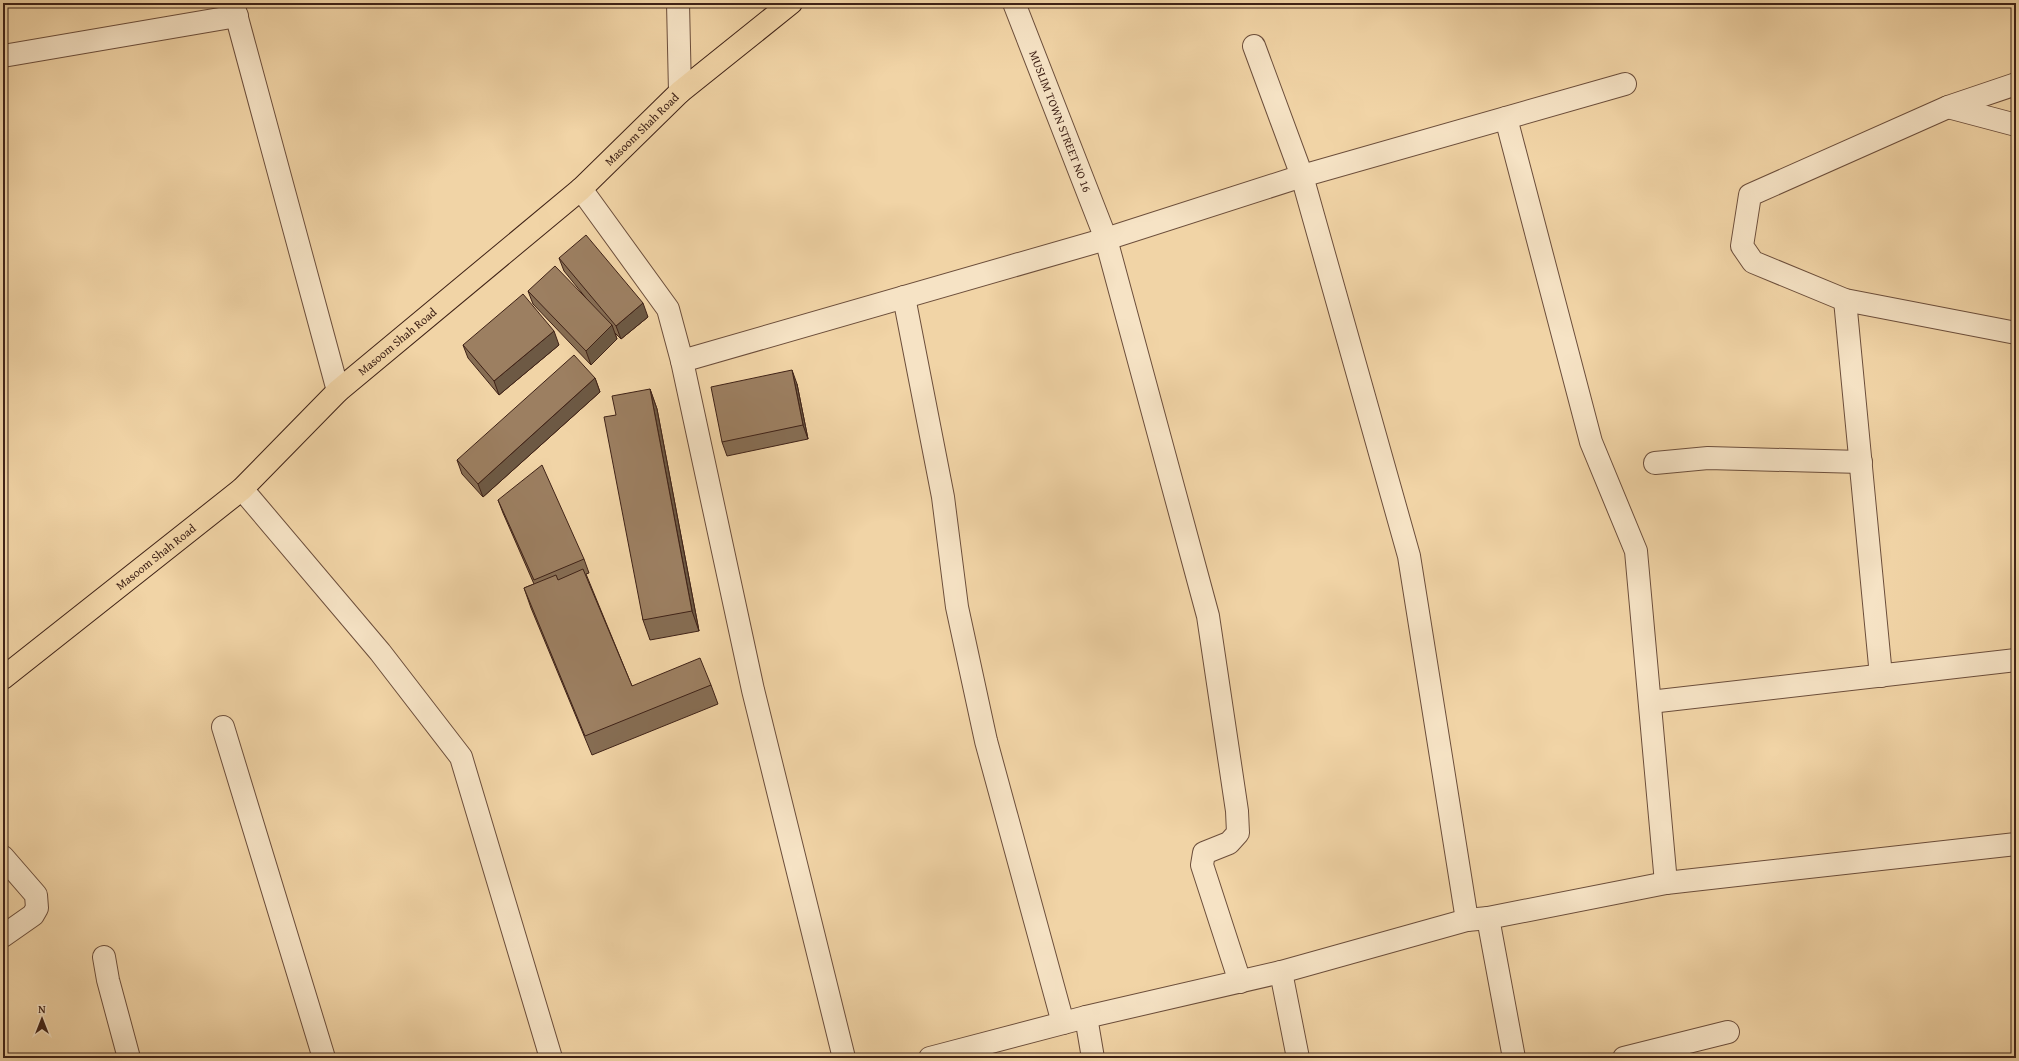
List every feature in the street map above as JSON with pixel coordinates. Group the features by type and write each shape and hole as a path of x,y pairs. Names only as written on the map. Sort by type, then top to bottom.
{"main road":[{"name":"Masoom Shah Road","path":"3,678 242,489 338,392 581,189 680,92 791,3"}],"street":[{"path":"678,3 680,92"},
{"name":"MUSLIM TOWN STREET NO 16","path":"1014,3 1106,239 1208,616 1237,811 1238,833 1229,843 1204,853 1202,865 1240,982"},
{"path":"3,56 235,10 338,392"},
{"path":"1254,46 1302,176 1409,556 1467,920"},
{"path":"682,361 1106,239 1302,176 1625,84"},
{"path":"2016,84 1948,106 1750,195 1742,246 1753,262 1845,300 2016,333"},
{"path":"1948,106 2016,125"},
{"path":"1506,118 1591,442 1636,550 1666,883"},
{"path":"581,189 668,308 682,361 753,690 844,1058"},
{"path":"904,297 943,497 957,607 981,719 1063,1023"},
{"path":"1845,300 1881,676"},
{"path":"1655,463 1708,458 1861,462"},
{"path":"242,489 380,652 461,756 551,1058"},
{"path":"1650,702 2016,660"},
{"path":"223,727 324,1058"},
{"path":"930,1058 1086,1017 1281,972 1467,920 1488,918 1666,883 2016,844"},
{"path":"3,857 36,895 37,908 34,915 3,936"},
{"path":"1488,918 1514,1058"},
{"path":"104,957 108,980 129,1058"},
{"path":"1281,972 1298,1058"},
{"path":"1086,1017 1093,1058"},
{"path":"1624,1058 1728,1032"}],"building":[{"path":"586,235 643,303 616,326 559,258"},
{"path":"555,266 612,325 586,351 528,291"},
{"path":"523,294 554,331 494,381 463,345"},
{"path":"574,355 595,378 478,484 457,460"},
{"path":"792,370 803,425 722,442 711,387"},
{"path":"650,389 692,611 643,620 604,417 616,415 612,396"},
{"path":"542,465 584,559 534,580 498,500"},
{"path":"583,569 632,686 700,658 711,685 585,736 524,588 556,575 558,580"}]}
